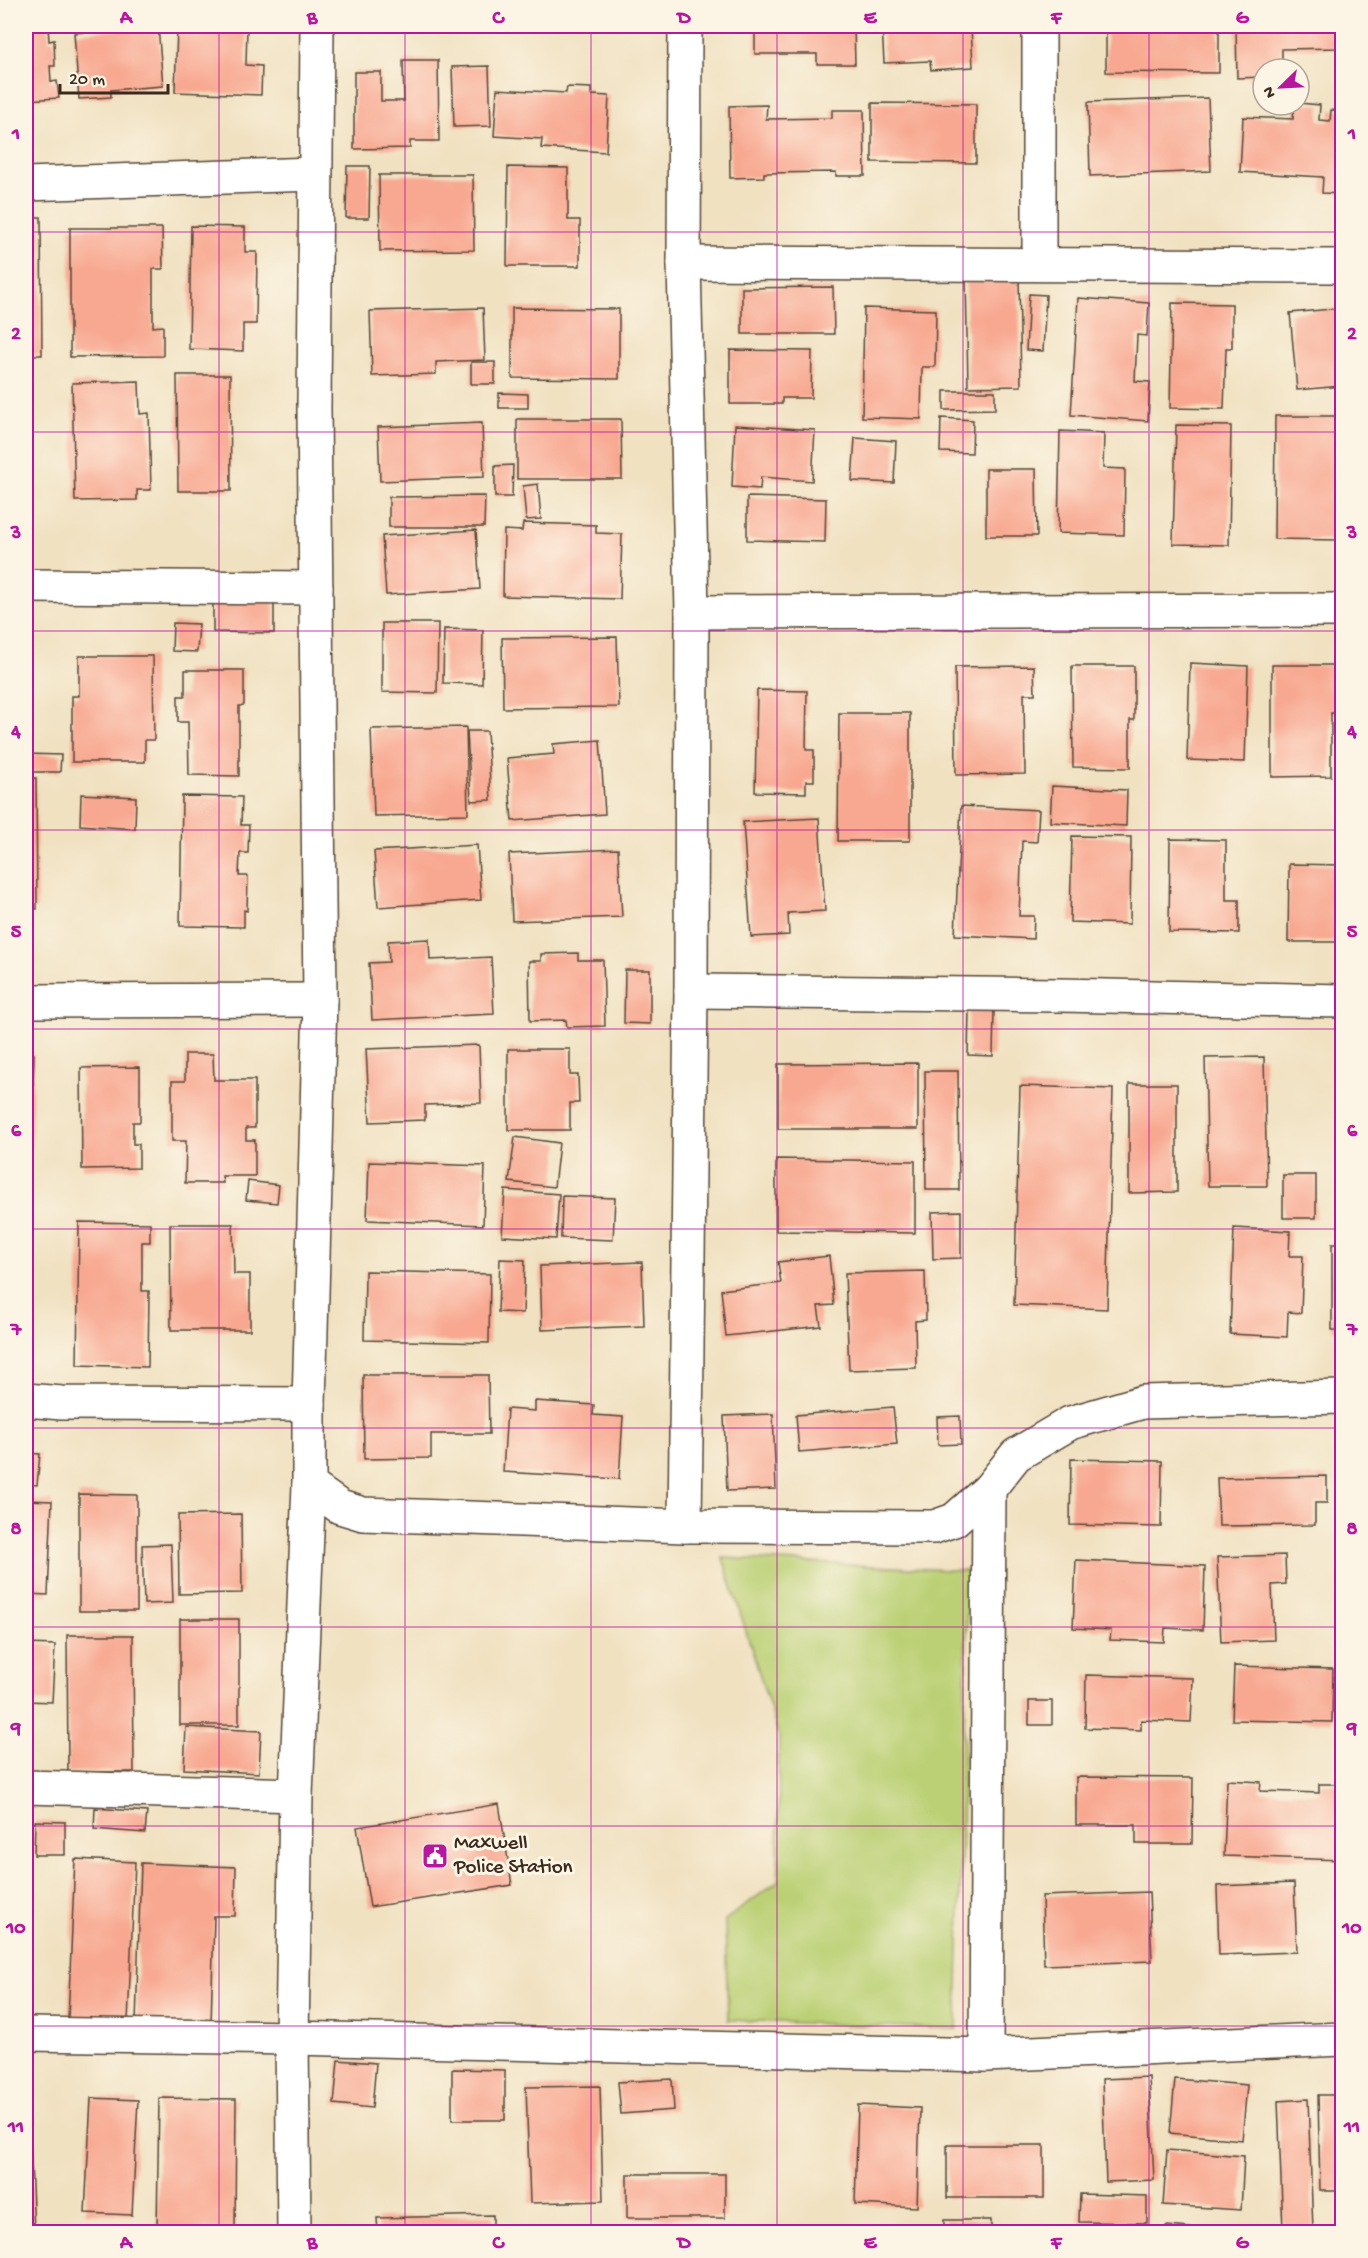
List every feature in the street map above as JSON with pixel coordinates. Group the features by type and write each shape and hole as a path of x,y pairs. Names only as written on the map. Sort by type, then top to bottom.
{"street":[{"path":"294,2232 292,2038 296,1795 309,1485 309,1404 320,1000 316,588 317,26"},
{"path":"685,1526 691,991 692,612 684,263 686,26"},
{"path":"1038,26 1039,264"},
{"path":"26,184 315,174"},
{"path":"684,263 1342,266"},
{"path":"26,586 316,588"},
{"path":"692,612 1342,610"},
{"path":"691,991 1342,1001"},
{"path":"26,1001 320,1000"},
{"path":"309,1485 340,1507 363,1514 685,1526 934,1527 954,1520 989,1489 1016,1455 1070,1423 1143,1402 1342,1397"},
{"path":"26,1400 74,1403 309,1404"},
{"path":"986,2055 989,1489"},
{"path":"26,1787 296,1795"},
{"path":"26,2034 292,2038 986,2055 1342,2039"}],"green space":[{"path":"723,1558 968,1571 957,2029 728,2020 725,1920 778,1881 779,1736"}],"building":[{"path":"26,26 48,26 49,41 54,40 55,66 50,66 51,82 57,81 59,98 26,100"},
{"path":"158,26 163,86 111,90 111,97 79,99 74,33"},
{"path":"177,26 247,26 246,65 262,66 261,95 175,92"},
{"path":"755,26 854,26 855,64 817,64 817,54 755,54"},
{"path":"882,26 971,26 973,67 931,70 930,61 884,63"},
{"path":"1106,26 1219,26 1219,73 1106,72"},
{"path":"1236,26 1342,26 1342,48 1282,49 1282,57 1251,57 1251,77 1237,78"},
{"path":"403,60 438,60 439,141 410,141 410,148 354,149 354,72 381,72 381,101 404,101"},
{"path":"489,66 491,126 454,127 452,67"},
{"path":"567,87 591,88 591,95 609,96 606,152 541,148 542,139 494,136 497,89 566,93"},
{"path":"1208,98 1211,171 1090,176 1088,102"},
{"path":"872,103 976,104 976,163 872,162"},
{"path":"1311,104 1320,105 1319,120 1330,121 1331,110 1342,111 1342,194 1322,193 1323,177 1240,172 1243,117 1293,119 1293,117 1311,117"},
{"path":"767,105 766,119 832,118 832,110 864,110 865,176 836,176 836,172 764,173 764,177 730,178 729,106"},
{"path":"347,166 370,166 369,218 346,218"},
{"path":"508,167 568,168 568,220 580,220 580,266 507,266"},
{"path":"379,175 473,175 474,250 380,251"},
{"path":"26,217 41,217 42,355 26,355"},
{"path":"191,226 245,227 245,252 257,252 256,324 243,324 243,351 189,349"},
{"path":"70,228 162,228 163,269 153,269 153,327 163,326 163,356 70,357"},
{"path":"1019,277 1021,386 968,387 966,279"},
{"path":"833,287 834,334 742,334 742,288"},
{"path":"1029,294 1046,295 1043,351 1026,350"},
{"path":"1078,298 1149,303 1147,336 1137,335 1135,381 1150,382 1148,421 1071,415"},
{"path":"1172,303 1232,304 1232,348 1226,348 1224,409 1170,408"},
{"path":"483,308 485,360 436,362 436,374 372,376 370,311"},
{"path":"512,308 619,309 619,379 512,378"},
{"path":"864,308 936,310 935,367 922,367 921,419 862,417"},
{"path":"1342,308 1342,386 1297,390 1290,313"},
{"path":"730,350 812,351 811,398 782,398 782,404 730,404"},
{"path":"471,362 495,362 495,384 471,384"},
{"path":"177,375 230,375 231,491 178,491"},
{"path":"139,381 140,414 149,413 151,490 137,490 137,500 75,501 72,383"},
{"path":"944,391 995,391 995,409 944,410"},
{"path":"499,393 528,394 528,408 499,408"},
{"path":"1275,416 1340,416 1339,540 1274,539"},
{"path":"941,418 973,420 972,453 940,452"},
{"path":"517,419 621,419 622,479 517,479"},
{"path":"482,423 484,477 380,481 378,427"},
{"path":"735,425 815,430 812,481 761,477 760,489 732,487"},
{"path":"1176,425 1231,426 1229,545 1173,544"},
{"path":"1060,431 1104,433 1103,468 1125,469 1124,535 1058,533"},
{"path":"855,438 896,441 894,483 852,481"},
{"path":"513,465 512,497 495,497 495,466"},
{"path":"986,469 1036,469 1037,536 986,536"},
{"path":"538,484 541,519 526,520 523,486"},
{"path":"485,496 484,527 389,527 389,497"},
{"path":"747,497 826,499 825,542 747,540"},
{"path":"523,523 596,525 596,533 622,534 620,599 503,596 504,530 522,531"},
{"path":"476,530 480,589 386,595 382,536"},
{"path":"213,600 274,600 274,633 213,632"},
{"path":"173,623 199,624 197,652 172,651"},
{"path":"382,623 438,623 437,693 382,692"},
{"path":"444,629 483,630 482,684 443,683"},
{"path":"617,637 619,707 503,708 502,638"},
{"path":"79,656 153,656 154,740 145,740 145,762 72,762 72,696 79,696"},
{"path":"1190,663 1248,666 1245,762 1187,760"},
{"path":"1272,665 1342,665 1342,713 1331,713 1331,776 1272,777"},
{"path":"1034,666 1035,694 1024,694 1025,774 956,775 955,667"},
{"path":"1072,666 1134,666 1134,720 1130,720 1130,768 1073,767"},
{"path":"185,670 244,670 244,705 239,706 239,776 189,775 188,722 178,722 178,696 185,696"},
{"path":"757,690 807,691 806,750 814,750 814,781 806,781 806,793 755,792"},
{"path":"839,713 910,713 910,841 838,841"},
{"path":"466,727 468,814 374,816 371,729"},
{"path":"467,731 487,731 491,800 471,801"},
{"path":"600,740 605,814 512,821 507,758 554,754 553,744"},
{"path":"26,754 61,755 60,772 26,772"},
{"path":"26,778 36,778 37,909 26,909"},
{"path":"1052,786 1127,790 1126,826 1050,822"},
{"path":"81,794 136,797 135,829 80,825"},
{"path":"182,796 242,797 241,825 249,825 248,853 240,853 239,876 248,876 244,927 180,926"},
{"path":"961,806 1039,810 1037,842 1022,841 1019,916 1034,916 1033,939 955,935"},
{"path":"819,818 825,911 788,913 789,935 751,937 743,822"},
{"path":"1072,836 1131,837 1130,924 1070,922"},
{"path":"1170,839 1226,840 1226,900 1239,900 1239,933 1169,932"},
{"path":"477,845 481,900 378,907 374,851"},
{"path":"618,849 622,917 512,921 509,854"},
{"path":"1289,864 1342,865 1342,942 1288,942"},
{"path":"429,939 430,960 491,957 494,1014 372,1020 369,963 389,962 388,941"},
{"path":"578,953 578,960 603,960 605,1026 567,1027 566,1020 530,1021 529,961 541,961 541,954"},
{"path":"625,970 650,970 650,1024 624,1023"},
{"path":"969,1009 994,1009 993,1056 968,1055"},
{"path":"479,1045 481,1103 425,1105 425,1120 370,1122 366,1049"},
{"path":"508,1049 570,1049 570,1075 578,1075 579,1103 570,1103 570,1130 508,1130"},
{"path":"26,1053 34,1054 31,1155 26,1155"},
{"path":"185,1054 213,1054 214,1080 255,1080 255,1128 246,1128 246,1140 255,1140 255,1176 222,1176 223,1183 185,1183 186,1141 172,1141 172,1081 185,1081"},
{"path":"1264,1057 1267,1186 1208,1186 1205,1058"},
{"path":"918,1063 918,1129 778,1129 778,1064"},
{"path":"140,1067 140,1122 133,1122 133,1144 139,1144 139,1168 82,1169 81,1068"},
{"path":"925,1071 958,1071 959,1190 926,1190"},
{"path":"1342,1075 1342,1105 1341,1105 1338,1076"},
{"path":"1129,1084 1177,1084 1177,1192 1129,1193"},
{"path":"1020,1086 1113,1089 1107,1309 1014,1305"},
{"path":"515,1137 559,1143 554,1187 509,1182"},
{"path":"776,1159 915,1161 915,1233 776,1231"},
{"path":"369,1162 485,1166 483,1225 367,1220"},
{"path":"1283,1175 1316,1175 1316,1218 1283,1218"},
{"path":"248,1181 279,1185 277,1203 246,1200"},
{"path":"505,1190 559,1194 556,1239 502,1236"},
{"path":"562,1196 615,1198 613,1240 561,1238"},
{"path":"961,1211 961,1258 933,1259 932,1212"},
{"path":"79,1222 150,1223 150,1242 142,1242 142,1291 149,1291 148,1367 77,1365"},
{"path":"170,1224 233,1224 234,1274 250,1274 250,1330 171,1330"},
{"path":"1234,1228 1290,1231 1289,1256 1303,1256 1301,1313 1288,1312 1287,1337 1230,1334"},
{"path":"1332,1244 1342,1244 1342,1330 1332,1330"},
{"path":"829,1256 834,1305 818,1306 821,1326 726,1336 721,1290 781,1283 778,1262"},
{"path":"500,1259 525,1260 523,1313 498,1312"},
{"path":"642,1262 644,1326 542,1330 540,1266"},
{"path":"365,1271 490,1274 489,1343 364,1340"},
{"path":"925,1271 926,1320 915,1321 916,1368 849,1370 845,1273"},
{"path":"363,1375 488,1375 489,1434 431,1434 431,1458 364,1459"},
{"path":"535,1401 594,1405 593,1415 623,1417 619,1479 503,1472 507,1409 535,1411"},
{"path":"893,1407 897,1444 799,1452 796,1415"},
{"path":"773,1414 776,1489 727,1491 724,1416"},
{"path":"960,1416 961,1444 938,1445 937,1417"},
{"path":"26,1453 40,1454 37,1485 26,1484"},
{"path":"1071,1459 1162,1461 1161,1527 1070,1525"},
{"path":"1327,1476 1327,1503 1315,1503 1315,1525 1219,1526 1217,1478"},
{"path":"79,1494 137,1495 137,1611 79,1611"},
{"path":"26,1500 52,1501 48,1595 26,1594"},
{"path":"241,1514 242,1593 179,1594 178,1515"},
{"path":"171,1544 173,1603 144,1604 142,1545"},
{"path":"1285,1555 1286,1584 1272,1585 1274,1640 1221,1642 1217,1557"},
{"path":"1076,1560 1205,1566 1203,1630 1165,1628 1164,1642 1110,1640 1111,1630 1073,1628"},
{"path":"180,1619 239,1619 239,1725 180,1725"},
{"path":"67,1635 133,1635 134,1772 68,1772"},
{"path":"26,1644 55,1645 52,1702 26,1701"},
{"path":"1234,1666 1333,1669 1332,1722 1232,1720"},
{"path":"1086,1675 1193,1678 1191,1722 1141,1720 1141,1730 1085,1728"},
{"path":"1029,1701 1052,1701 1052,1725 1029,1725"},
{"path":"186,1727 261,1731 259,1773 184,1769"},
{"path":"1076,1777 1193,1778 1192,1844 1136,1844 1136,1825 1076,1825"},
{"path":"1227,1780 1261,1782 1260,1791 1319,1793 1319,1784 1342,1784 1342,1860 1224,1856"},
{"name":"Maxwell Police Station","path":"499,1804 512,1885 370,1907 357,1827"},
{"path":"95,1808 147,1812 145,1833 94,1829"},
{"path":"35,1821 65,1822 65,1855 34,1855"},
{"path":"75,1859 135,1862 128,2022 68,2019"},
{"path":"141,1863 236,1867 235,1916 214,1916 211,2025 136,2023"},
{"path":"1294,1883 1297,1952 1219,1955 1217,1886"},
{"path":"1149,1892 1152,1961 1044,1965 1042,1896"},
{"path":"338,2060 376,2063 372,2108 334,2104"},
{"path":"452,2069 505,2070 505,2120 452,2120"},
{"path":"1149,2077 1154,2180 1106,2182 1102,2079"},
{"path":"672,2079 674,2110 621,2114 618,2082"},
{"path":"1175,2079 1247,2085 1242,2140 1170,2133"},
{"path":"600,2086 603,2201 530,2203 526,2087"},
{"path":"26,2089 28,2089 34,2232 26,2232"},
{"path":"1318,2095 1342,2095 1342,2191 1320,2191"},
{"path":"91,2098 138,2100 132,2215 85,2213"},
{"path":"159,2098 236,2099 235,2231 157,2230"},
{"path":"1308,2099 1313,2230 1283,2231 1278,2101"},
{"path":"858,2105 920,2108 917,2207 855,2204"},
{"path":"947,2145 1044,2145 1044,2198 947,2198"},
{"path":"1167,2150 1244,2156 1241,2210 1163,2205"},
{"path":"627,2174 725,2174 725,2218 627,2218"},
{"path":"1080,2194 1147,2196 1147,2223 1079,2222"},
{"path":"493,2215 493,2232 378,2232 377,2218"},
{"path":"944,2220 991,2220 991,2232 944,2232"},
{"path":"1166,2226 1212,2230 1211,2232 1166,2232"},
{"path":"628,2230 672,2230 672,2232 629,2232"}],"place":[{"name":"Maxwell Police Station","path":"435,1856"}]}
